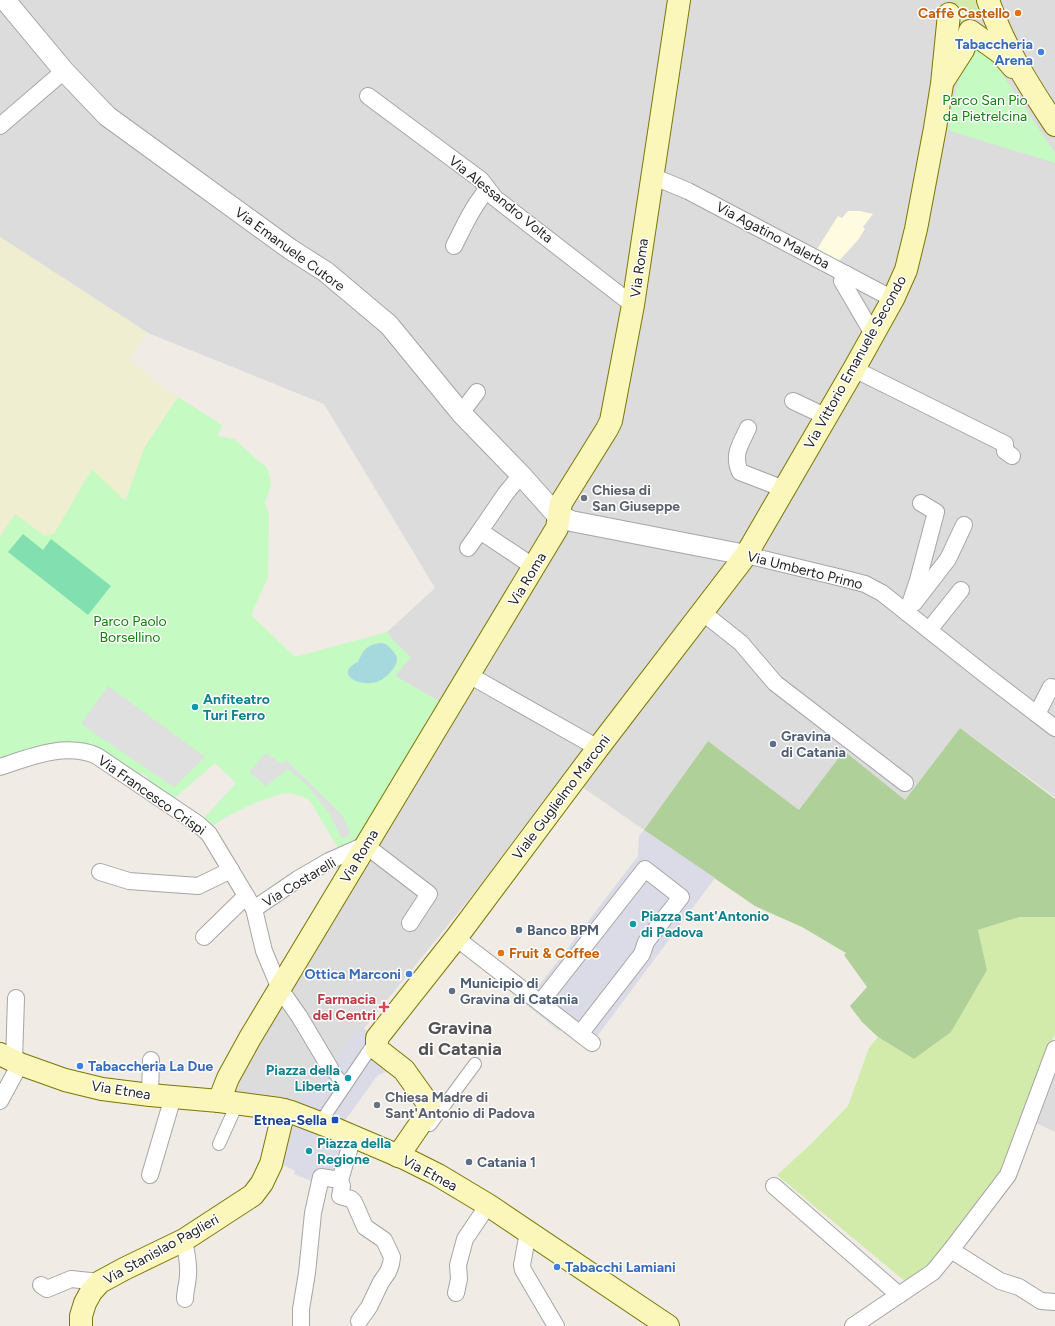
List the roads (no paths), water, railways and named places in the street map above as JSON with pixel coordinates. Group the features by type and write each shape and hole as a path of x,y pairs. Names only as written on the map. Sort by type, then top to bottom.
{"main road":[{"name":"Via Roma","path":"228,1102 228,1078 250,1038 280,989 355,854 469,675 557,528 561,503 611,421 633,305 679,0"},
{"path":"970,31 977,29 983,24 987,14 988,0"},
{"path":"988,0 993,16 1025,79 1055,126"},
{"path":"947,7 954,23 960,29 970,31 1001,53 1025,79"},
{"name":"Via Vittorio Emanuele Secondo","path":"746,556 854,369 893,299 906,270 916,229 942,84 947,7"},
{"path":"942,84 963,50 970,31"},
{"name":"Viale Guglielmo Marconi","path":"377,1038 456,938 598,748 746,556"},
{"path":"377,1038 378,1049 404,1070 429,1105 429,1111 402,1157"},
{"name":"Via Etnea","path":"11,1059 65,1080 102,1089 228,1102 284,1110 320,1123 402,1157 438,1175 488,1205 668,1326"},
{"name":"Via Stanislao Paglieri","path":"81,1326 81,1316 85,1303 91,1292 100,1282 184,1240 253,1195 262,1183 271,1164 284,1110"}],"street":[{"name":"Via Emanuele Cutore","path":"5,0 64,70 107,116 290,249 326,272 371,308 389,325 461,413 521,475 554,512 559,515"},
{"path":"0,126 64,70"},
{"name":"Via Alessandro Volta","path":"368,96 481,180 487,190 495,198 633,305"},
{"name":"Via Agatino Malerba","path":"652,176 688,191 893,299"},
{"path":"454,246 466,222 487,190"},
{"path":"846,274 842,281 873,334"},
{"path":"854,369 1005,444 1006,451 1012,456"},
{"path":"461,413 477,392"},
{"path":"793,401 827,416"},
{"path":"748,428 736,455 736,464 740,472 784,489"},
{"path":"468,548 506,493 521,475"},
{"path":"907,612 918,580 936,512 921,503"},
{"name":"Via Umberto Primo","path":"559,515 571,521 746,556 865,584 882,593 1055,728"},
{"path":"907,612 948,559 964,525"},
{"path":"480,531 534,567"},
{"path":"929,630 961,590"},
{"path":"702,612 741,643 775,683 906,783"},
{"path":"469,675 598,748"},
{"path":"1037,714 1051,687"},
{"name":"Via Francesco Crispi","path":"0,767 32,756 57,751 86,752 93,754 198,824 209,834 250,902 264,951 280,989 299,1016 330,1068"},
{"path":"355,854 430,894 410,922"},
{"name":"Via Costarelli","path":"204,937 250,902 298,879 329,861 355,854"},
{"path":"456,938 540,1003 586,1038 642,954 646,942 681,897 645,869 540,1003"},
{"path":"100,872 130,881 198,886 231,870"},
{"path":"0,1101 11,1059 16,998"},
{"path":"320,1123 377,1038"},
{"path":"853,1326 933,1272 1008,1175 1055,1049"},
{"path":"150,1095 151,1060"},
{"path":"402,1157 475,1064"},
{"path":"330,1068 345,1086"},
{"path":"150,1175 173,1097"},
{"path":"219,1144 228,1102"},
{"path":"353,1137 340,1180 342,1186 340,1196 351,1199 354,1202 365,1227 384,1240 392,1257 388,1272 381,1282 369,1307 359,1321"},
{"path":"301,1326 301,1309 307,1273 313,1213 319,1182 321,1177 340,1180"},
{"path":"774,1186 898,1295"},
{"path":"456,1293 459,1279 458,1265 465,1239 488,1205"},
{"path":"528,1232 522,1265 523,1270 556,1326"},
{"path":"184,1240 188,1274 185,1299"},
{"path":"951,1250 1000,1280 1019,1287 1041,1301 1055,1302"},
{"path":"41,1285 47,1289 71,1279 100,1282"}],"water":[{"path":"380,643 388,646 397,657 396,664 392,671 383,679 373,683 359,682 349,676 348,671 358,662 363,652 371,645"}],"place":[{"name":"Caffè Castello","path":"1018,13"},
{"name":"Tabaccheria Arena","path":"1041,52"},
{"name":"Chiesa di San Giuseppe","path":"584,498"},
{"name":"Anfiteatro Turi Ferro","path":"195,707"},
{"name":"Gravina di Catania","path":"773,744"},
{"name":"Piazza Sant'Antonio di Padova","path":"633,924"},
{"name":"Banco BPM","path":"519,930"},
{"name":"Fruit & Coffee","path":"501,953"},
{"name":"Ottica Marconi","path":"409,974"},
{"name":"Municipio di Gravina di Catania","path":"452,991"},
{"name":"Farmacia del Centri","path":"384,1007"},
{"name":"Tabaccheria La Due","path":"80,1066"},
{"name":"Piazza della Libertà","path":"348,1078"},
{"name":"Chiesa Madre di Sant'Antonio di Padova","path":"377,1105"},
{"name":"Etnea-Sella","path":"335,1120"},
{"name":"Piazza della Regione","path":"309,1151"},
{"name":"Catania 1","path":"469,1162"},
{"name":"Tabacchi Lamiani","path":"557,1267"}],"district":[{"name":"Gravina di Catania","path":"460,1038"}],"park label":[{"name":"Parco San Pio da Pietrelcina","path":"985,108"},
{"name":"Parco Paolo Borsellino","path":"130,630"}]}
